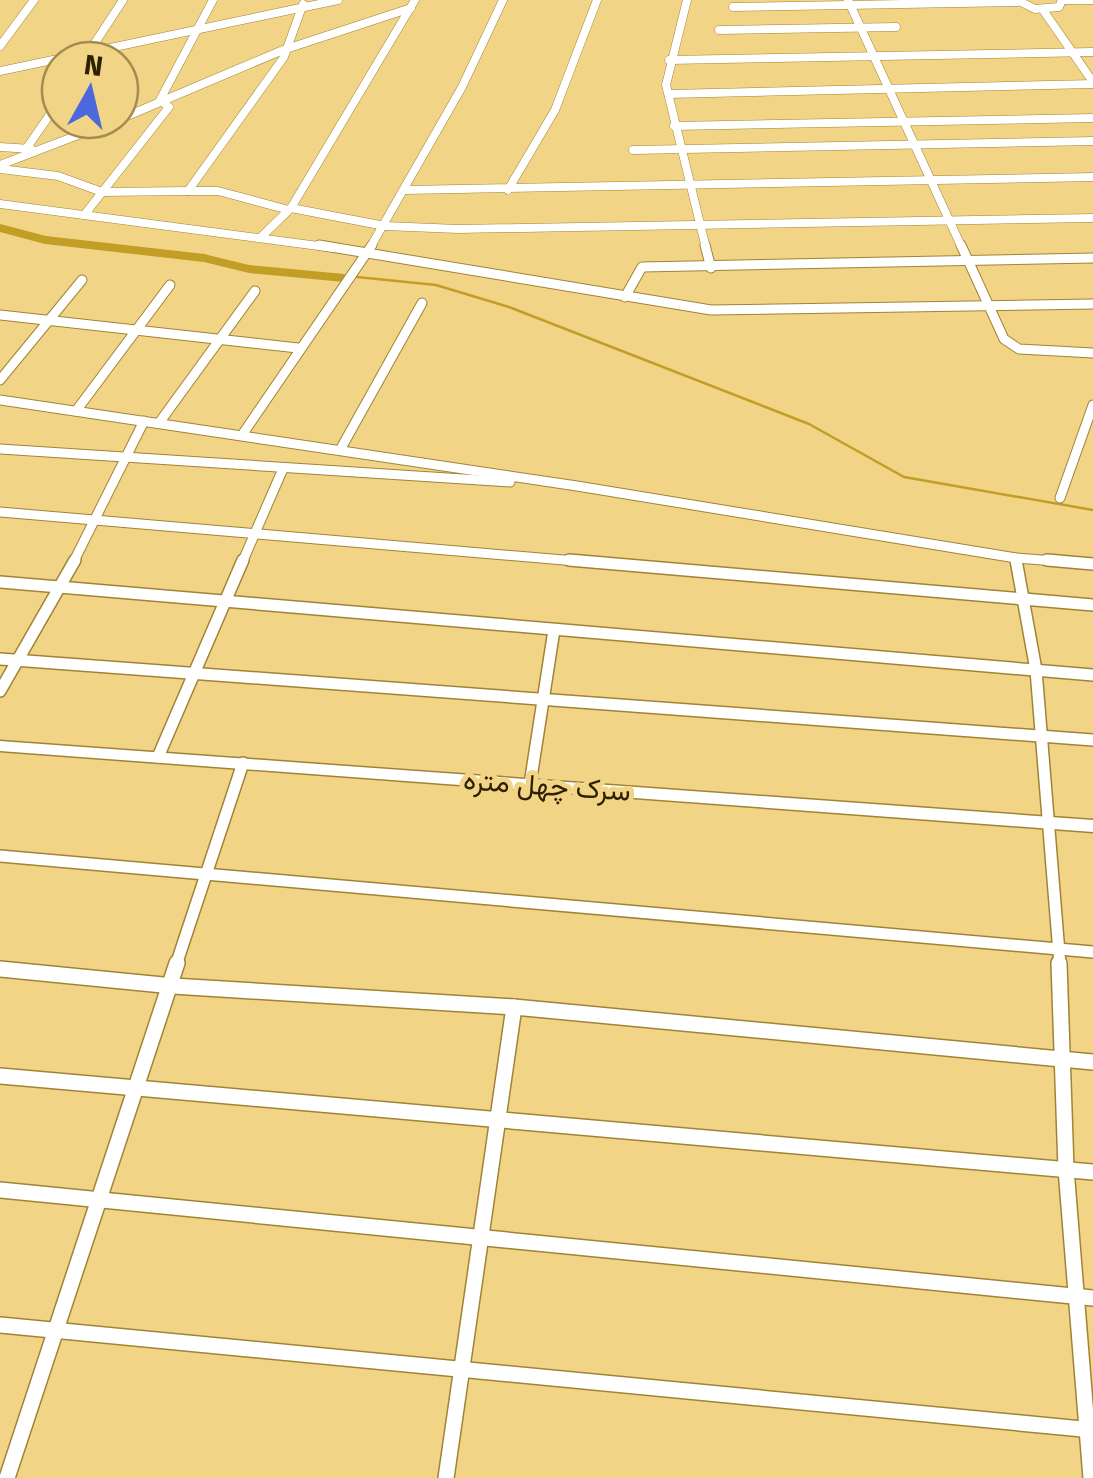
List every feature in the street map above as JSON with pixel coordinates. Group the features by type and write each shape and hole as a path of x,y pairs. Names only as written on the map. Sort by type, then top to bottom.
{"street":[{"path":"0,46 34,0"},
{"path":"97,40 123,0"},
{"path":"161,103 213,0"},
{"path":"140,42 303,3 338,0"},
{"path":"242,435 385,226 503,0"},
{"path":"508,190 554,110 597,0"},
{"path":"687,0 669,60 669,94 688,186 712,268"},
{"path":"733,7 1017,1 1043,10 1059,7 1062,0 1093,0"},
{"path":"188,190 284,57 283,50 303,3"},
{"path":"850,3 1004,340 1019,349 1093,353"},
{"path":"140,111 283,50 413,4"},
{"path":"262,236 288,208 413,4"},
{"path":"1043,10 1093,83"},
{"path":"719,30 896,26"},
{"path":"669,60 1093,52"},
{"path":"0,72 40,63"},
{"path":"669,94 1093,83"},
{"path":"85,214 169,106 161,103"},
{"path":"674,126 1093,118"},
{"path":"26,149 40,129"},
{"path":"0,167 65,140"},
{"path":"633,150 1093,141"},
{"path":"0,147 40,150"},
{"path":"0,167 58,176 102,192 218,190 385,226 1093,218"},
{"path":"406,190 1093,178"},
{"path":"0,204 262,236 711,310 1093,304"},
{"path":"625,297 642,267 1093,258"},
{"path":"0,380 82,280"},
{"path":"76,411 170,285"},
{"path":"160,423 255,291"},
{"path":"340,450 422,303"},
{"path":"0,315 298,348"},
{"path":"0,400 577,486 1016,558 1093,564"},
{"path":"1060,498 1088,434 1093,406"},
{"path":"0,691 98,520 144,420"},
{"path":"0,449 282,471 577,486"},
{"path":"158,757 282,471"},
{"path":"0,512 1093,605"},
{"path":"1016,558 1036,670 1042,737 1059,949 1066,1169 1085,1297 1091,1478"},
{"path":"0,582 1093,676"},
{"path":"530,784 554,630"},
{"path":"0,659 1093,740"},
{"name":"سرک چهل متره","path":"0,746 1093,826"},
{"path":"10,1477 53,1329 173,986 243,763"},
{"path":"0,856 1093,952"},
{"path":"0,969 173,986 514,1007 1093,1062"},
{"path":"446,1478 459,1366 514,1007"},
{"path":"0,1076 1093,1172"},
{"path":"0,1190 480,1234 1085,1297"},
{"path":"0,1324 1090,1430"}],"waterway":[{"path":"0,228 45,240 204,258 249,269 344,278"},
{"path":"357,277 436,285 509,307 809,424 904,477 1093,510"}]}
